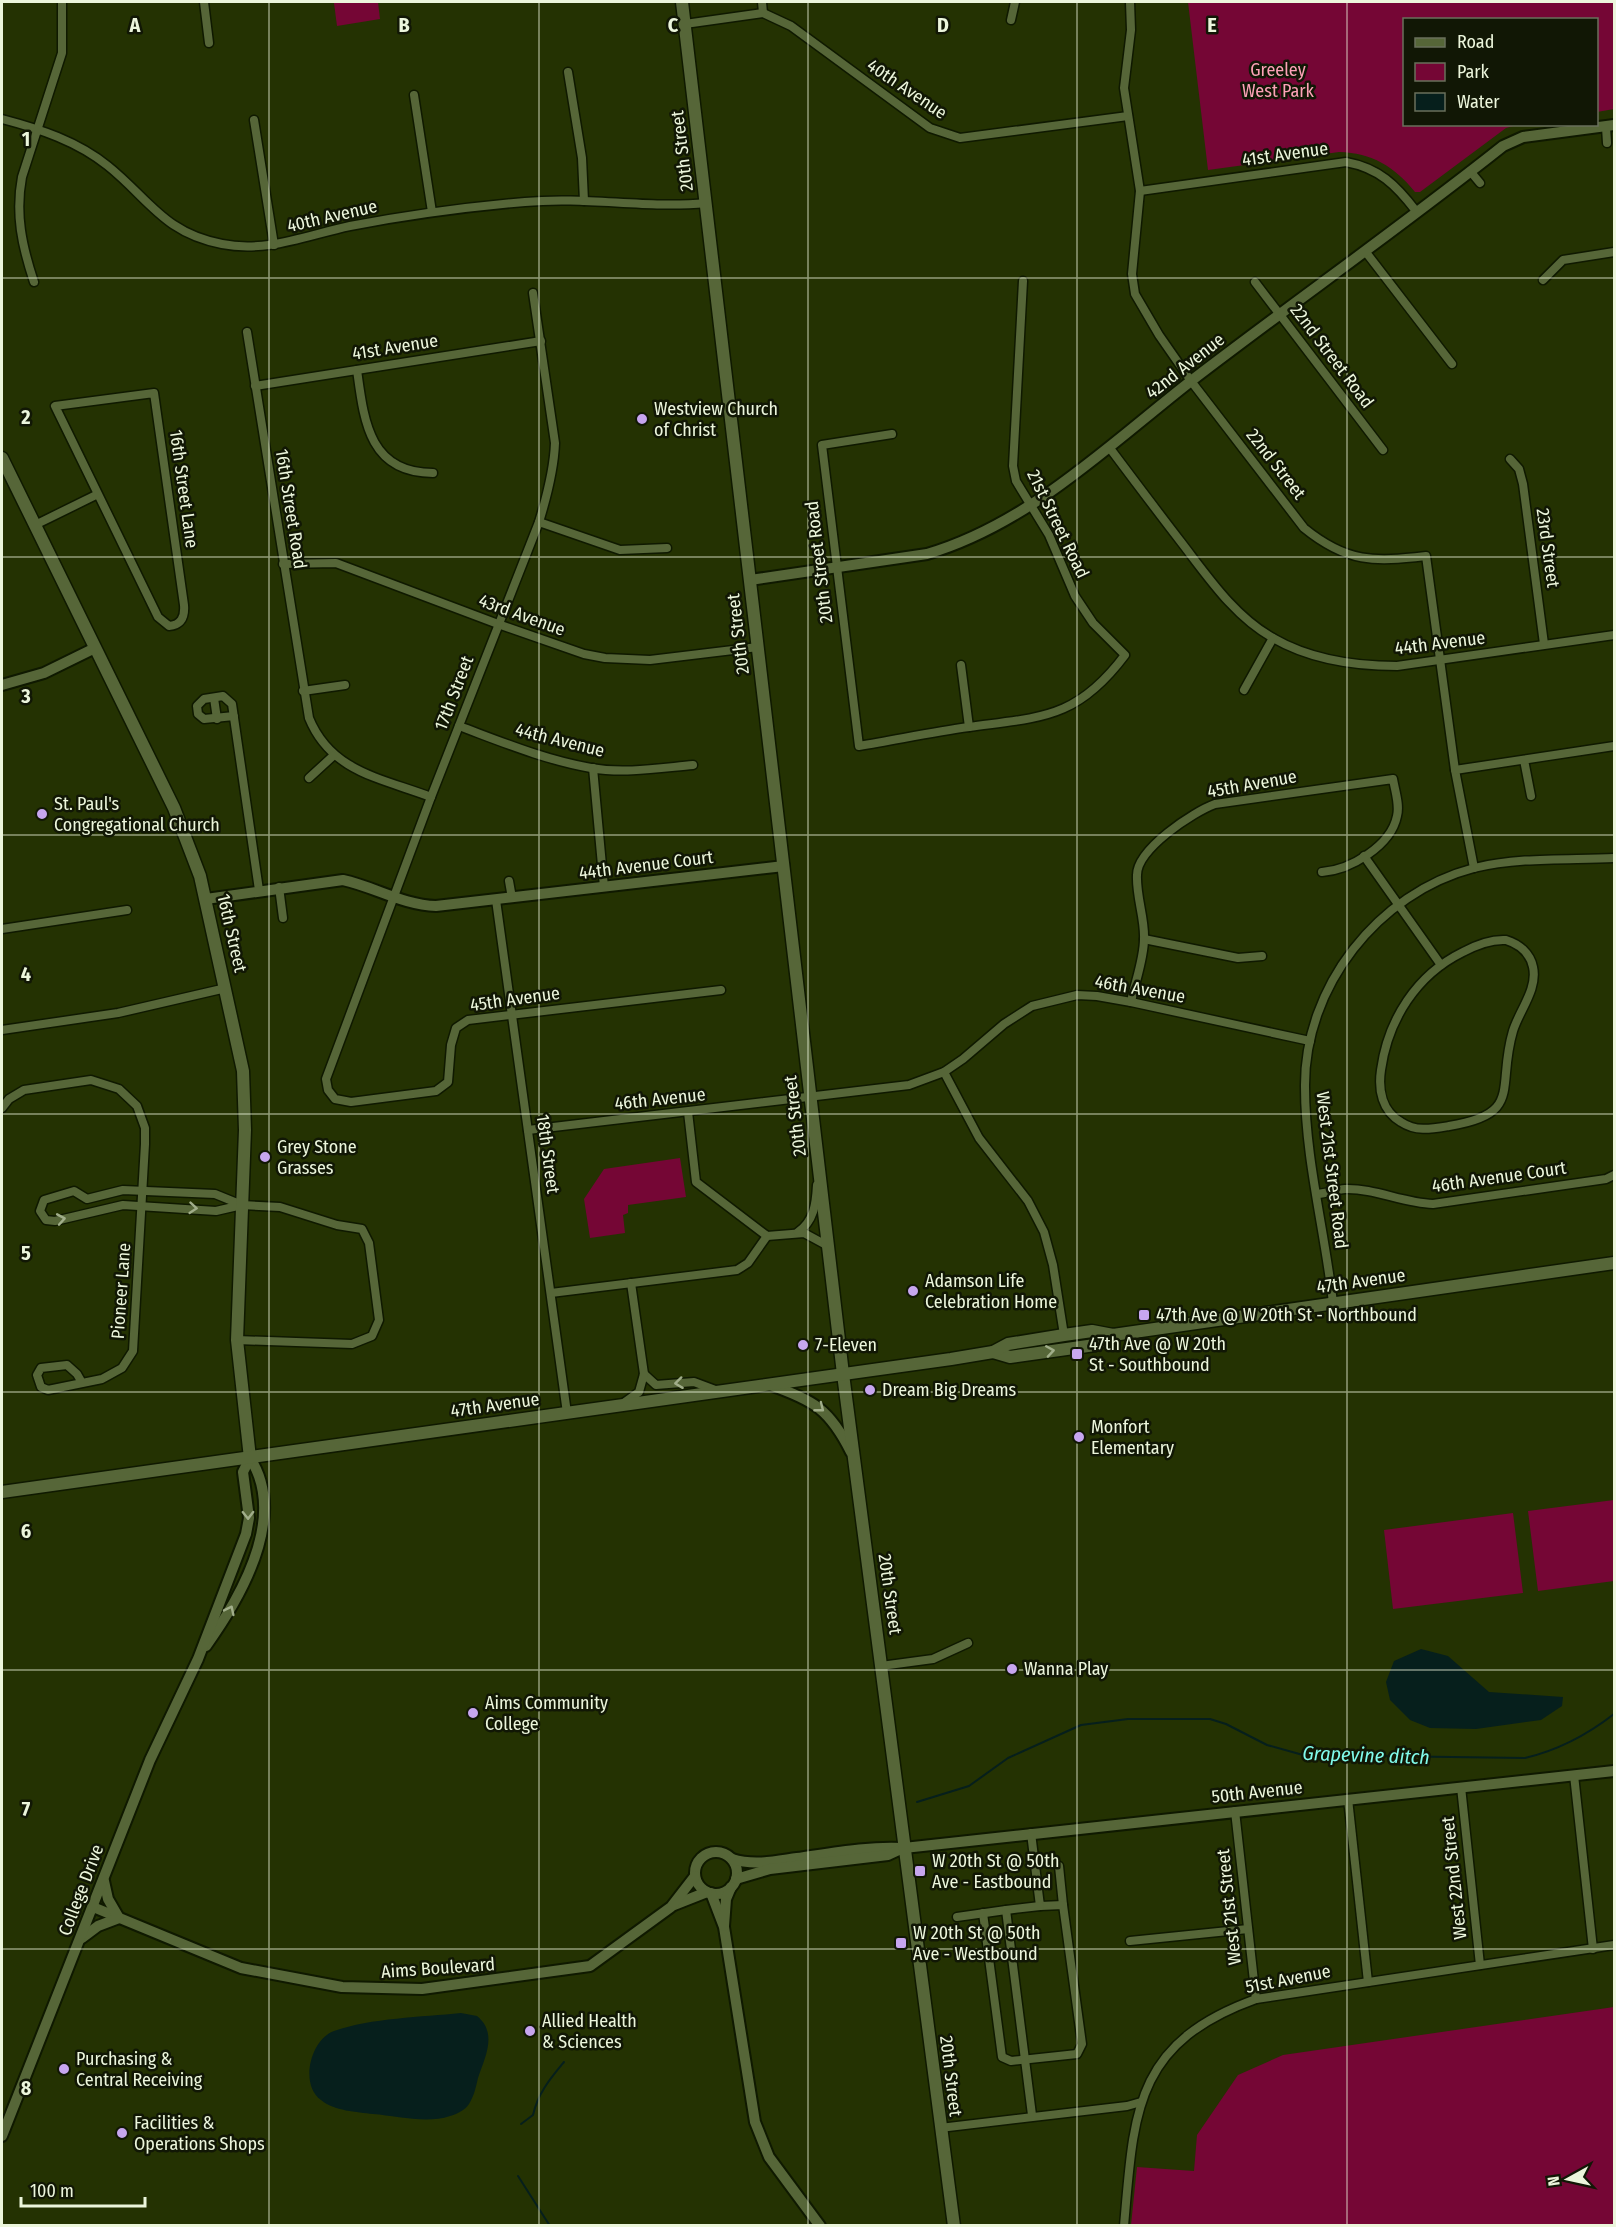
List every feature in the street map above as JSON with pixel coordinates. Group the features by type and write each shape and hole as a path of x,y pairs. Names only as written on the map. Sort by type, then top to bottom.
{"main road":[{"name":"20th Street","path":"682,2 843,1374 954,2226"},
{"name":"16th Street","path":"2,458 186,834 206,899 243,1071 246,1098 237,1340 250,1458"},
{"name":"47th Avenue","path":"2,1492 993,1352 1008,1344 1092,1331 1113,1335 1614,1263"},
{"name":"47th Avenue","path":"993,1352 1010,1357 1095,1345 1113,1335"}],"street":[{"path":"34,282 20,234 19,196 62,53 62,2"},
{"path":"204,2 209,43"},
{"path":"685,24 763,13 762,2"},
{"path":"1011,20 1015,2"},
{"name":"22nd Street","path":"1130,2 1131,30 1124,88 1140,191 1132,274 1134,294 1191,381 1304,528 1321,542 1355,558 1383,561 1426,556 1455,770 1474,868"},
{"name":"40th Avenue","path":"763,13 791,26 930,128 949,135 971,138 1128,116"},
{"path":"568,72 582,158 584,201"},
{"path":"414,95 432,212"},
{"name":"40th Avenue","path":"2,119 38,129 76,145 107,165 157,215 189,235 221,244 274,245 349,226 432,212 529,201 584,201 641,206 706,203"},
{"path":"254,120 274,245"},
{"path":"1607,143 1610,126"},
{"name":"42nd Avenue","path":"750,580 927,554 955,546 1007,521 1109,447 1191,381 1503,146 1523,137 1610,126"},
{"name":"41st Avenue","path":"1140,191 1346,162 1365,166 1386,176 1416,211"},
{"path":"1470,171 1480,183"},
{"path":"1365,251 1452,364"},
{"path":"1543,280 1563,260 1614,252"},
{"name":"21st Street Road","path":"969,727 1010,723 1056,713 1095,690 1125,655 1093,623 1075,596 1049,535 1016,481 1013,466 1023,281"},
{"name":"22nd Street Road","path":"1255,282 1383,450"},
{"name":"17th Street","path":"332,1095 326,1079 431,797 539,522 555,461 555,443 533,293"},
{"name":"16th Street Road","path":"247,332 303,691 316,735 333,756 347,765 431,797"},
{"name":"41st Avenue","path":"255,386 541,340"},
{"path":"357,370 365,423 377,447 387,458 412,473 433,473"},
{"name":"16th Street Lane","path":"154,393 184,605 184,614 178,623 169,626 158,617 98,494 55,406 154,393"},
{"name":"20th Street Road","path":"892,434 822,444 859,746 969,727"},
{"name":"44th Avenue","path":"1109,447 1227,601 1273,638 1322,658 1346,663 1397,666 1614,635"},
{"name":"23rd Street","path":"1510,459 1519,469 1522,484 1544,644"},
{"path":"35,525 98,494"},
{"path":"539,522 620,550 667,548"},
{"name":"43rd Avenue","path":"283,564 304,562 336,564 584,654 629,661 758,647"},
{"path":"1244,690 1273,638"},
{"path":"2,681 44,673 95,648"},
{"path":"961,665 969,727"},
{"path":"303,691 345,684"},
{"path":"234,716 204,719 197,710 201,700 223,696 230,700 234,716 259,890"},
{"path":"214,698 217,719"},
{"name":"44th Avenue","path":"459,726 549,758 593,768 649,769 693,765"},
{"path":"1455,770 1614,746"},
{"path":"309,778 333,756"},
{"path":"1524,760 1531,796"},
{"path":"593,768 604,887"},
{"name":"45th Avenue","path":"1144,939 1136,877 1143,856 1155,844 1203,808 1215,804 1393,779 1398,812 1394,826 1384,840 1364,856"},
{"path":"1322,872 1341,869 1364,856 1441,965"},
{"path":"1310,1041 1319,1011 1337,972 1366,933 1398,904 1431,885 1474,868 1515,862 1614,858"},
{"name":"44th Avenue Court","path":"206,899 279,887 343,880 364,885 394,898 436,906 784,866"},
{"path":"509,880 512,898"},
{"path":"279,887 283,918"},
{"name":"18th Street","path":"496,900 567,1413"},
{"path":"2,929 127,910"},
{"path":"1131,1002 1144,939 1238,958 1262,956"},
{"path":"1506,940 1527,954 1534,977 1513,1030 1503,1096 1493,1112 1473,1122 1419,1129 1398,1120 1384,1103 1380,1087 1382,1060 1386,1041 1402,1007 1425,979 1441,965 1473,947 1489,941 1506,940"},
{"path":"2,1030 118,1013 226,988"},
{"name":"45th Avenue","path":"332,1095 335,1099 351,1102 436,1091 448,1082 451,1045 456,1028 468,1020 721,990"},
{"name":"46th Avenue","path":"528,1130 909,1085 944,1072 1004,1024 1032,1006 1077,995 1131,1002 1310,1041"},
{"name":"West 21st Street Road","path":"1310,1041 1306,1062 1306,1109 1333,1303"},
{"path":"944,1072 979,1138 1028,1201 1044,1232 1053,1265 1064,1335"},
{"name":"Pioneer Lane","path":"2,1108 24,1090 91,1080 119,1089 137,1106 145,1128 144,1192 133,1351 122,1368 114,1374 102,1379 81,1381 72,1387 48,1390 41,1387 37,1375 41,1368 67,1365 81,1381"},
{"path":"688,1112 696,1182 767,1236 798,1232 811,1235 828,1246"},
{"path":"798,1232 807,1226 816,1203 818,1164"},
{"name":"46th Avenue Court","path":"1318,1194 1346,1189 1368,1191 1411,1204 1433,1204 1606,1179 1614,1175"},
{"path":"237,1340 352,1344 372,1336 379,1320 369,1243 362,1229 337,1225 280,1207 242,1205 216,1211 143,1204 123,1205 55,1221 46,1220 40,1211 44,1200 74,1191 87,1199 123,1190 215,1194 242,1205"},
{"path":"87,1199 89,1213"},
{"path":"550,1293 737,1270 748,1263 767,1236"},
{"path":"620,1406 639,1392 644,1374 631,1283"},
{"path":"644,1374 656,1385 694,1382 718,1391"},
{"path":"767,1384 802,1396 822,1408 841,1431 854,1456"},
{"name":"College Drive","path":"2,2136 150,1760 198,1659 246,1534 249,1518 243,1472 250,1458"},
{"name":"College Drive","path":"198,1659 226,1618 260,1541 264,1512 258,1471 250,1458"},
{"path":"881,1666 933,1659 968,1643"},
{"name":"50th Avenue","path":"732,1859 744,1863 763,1863 875,1848 904,1848 1614,1771"},
{"path":"1574,1775 1593,1949"},
{"name":"West 22nd Street","path":"1461,1787 1480,1965"},
{"path":"1348,1799 1368,1982"},
{"name":"West 21st Street","path":"1235,1811 1256,2000"},
{"path":"1031,1833 1040,1906"},
{"name":"50th Avenue","path":"734,1883 770,1869 888,1855 904,1848"},
{"path":"734,1883 719,1893 709,1892 700,1887 695,1876 696,1865 706,1854 720,1852 732,1859 736,1868 734,1883 726,1899 724,1926 755,2122 769,2157 820,2226"},
{"path":"983,1913 1002,2056 1011,2061 1077,2054 1081,2050 1059,1866"},
{"name":"Aims Boulevard","path":"671,1907 695,1876"},
{"path":"79,1941 98,1926 119,1918 108,1899 103,1881"},
{"path":"709,1892 724,1926"},
{"name":"Aims Boulevard","path":"93,1907 241,1968 342,1987 422,1989 590,1966 671,1907 709,1892"},
{"path":"957,1917 1064,1905"},
{"path":"1006,1910 1032,2115"},
{"path":"1130,1941 1248,1929"},
{"name":"51st Avenue","path":"1140,2102 1154,2073 1184,2037 1222,2011 1256,2000 1614,1946"},
{"path":"940,2127 1127,2106 1140,2102"},
{"path":"1124,2226 1131,2140 1140,2102"}],"green space":[{"path":"378,2 380,19 337,26 334,3"},
{"name":"Greeley West Park","path":"1188,2 1614,2 1614,109 1598,112 1598,18 1403,18 1403,126 1513,126 1506,128 1420,192 1415,192 1399,175 1382,163 1351,153 1339,152 1208,170"},
{"path":"680,1158 686,1197 628,1205 628,1213 623,1215 625,1233 590,1238 584,1199 604,1169"},
{"path":"1614,1500 1614,1581 1538,1591 1528,1511"},
{"path":"1513,1513 1523,1593 1393,1609 1384,1530"},
{"path":"1614,2007 1614,2225 1131,2225 1137,2167 1194,2171 1197,2135 1238,2075 1283,2055"}],"water":[{"path":"1421,1649 1448,1656 1489,1692 1563,1697 1562,1706 1541,1720 1476,1729 1430,1728 1410,1720 1390,1700 1386,1682 1394,1661"},
{"path":"461,2013 477,2016 483,2023 487,2030 488,2046 474,2095 461,2112 432,2119 360,2113 332,2107 314,2093 309,2073 314,2052 319,2043 334,2031 380,2021"}],"waterway":[{"name":"Grapevine ditch","path":"917,1802 969,1786 1008,1758 1081,1725 1128,1719 1210,1719 1226,1724 1267,1745 1303,1755 1525,1758 1572,1741 1614,1714"},
{"name":"Grapevine ditch","path":"521,2124 533,2115 541,2093 564,2062"},
{"name":"Grapevine ditch","path":"518,2176 550,2226"}],"place":[{"name":"Westview Church of Christ","path":"642,419"},
{"name":"St. Paul's Congregational Church","path":"42,814"},
{"name":"Grey Stone Grasses","path":"265,1157"},
{"name":"Adamson Life Celebration Home","path":"913,1291"},
{"name":"47th Ave @ W 20th St - Northbound","path":"1144,1315"},
{"name":"7-Eleven","path":"803,1345"},
{"name":"47th Ave @ W 20th St - Southbound","path":"1077,1354"},
{"name":"Dream Big Dreams","path":"870,1390"},
{"name":"Monfort Elementary","path":"1079,1437"},
{"name":"Wanna Play","path":"1012,1669"},
{"name":"Aims Community College","path":"473,1713"},
{"name":"W 20th St @ 50th Ave - Eastbound","path":"920,1871"},
{"name":"W 20th St @ 50th Ave - Westbound","path":"901,1943"},
{"name":"Allied Health & Sciences","path":"530,2031"},
{"name":"Purchasing & Central Receiving","path":"64,2069"},
{"name":"Facilities & Operations Shops","path":"122,2133"}]}
